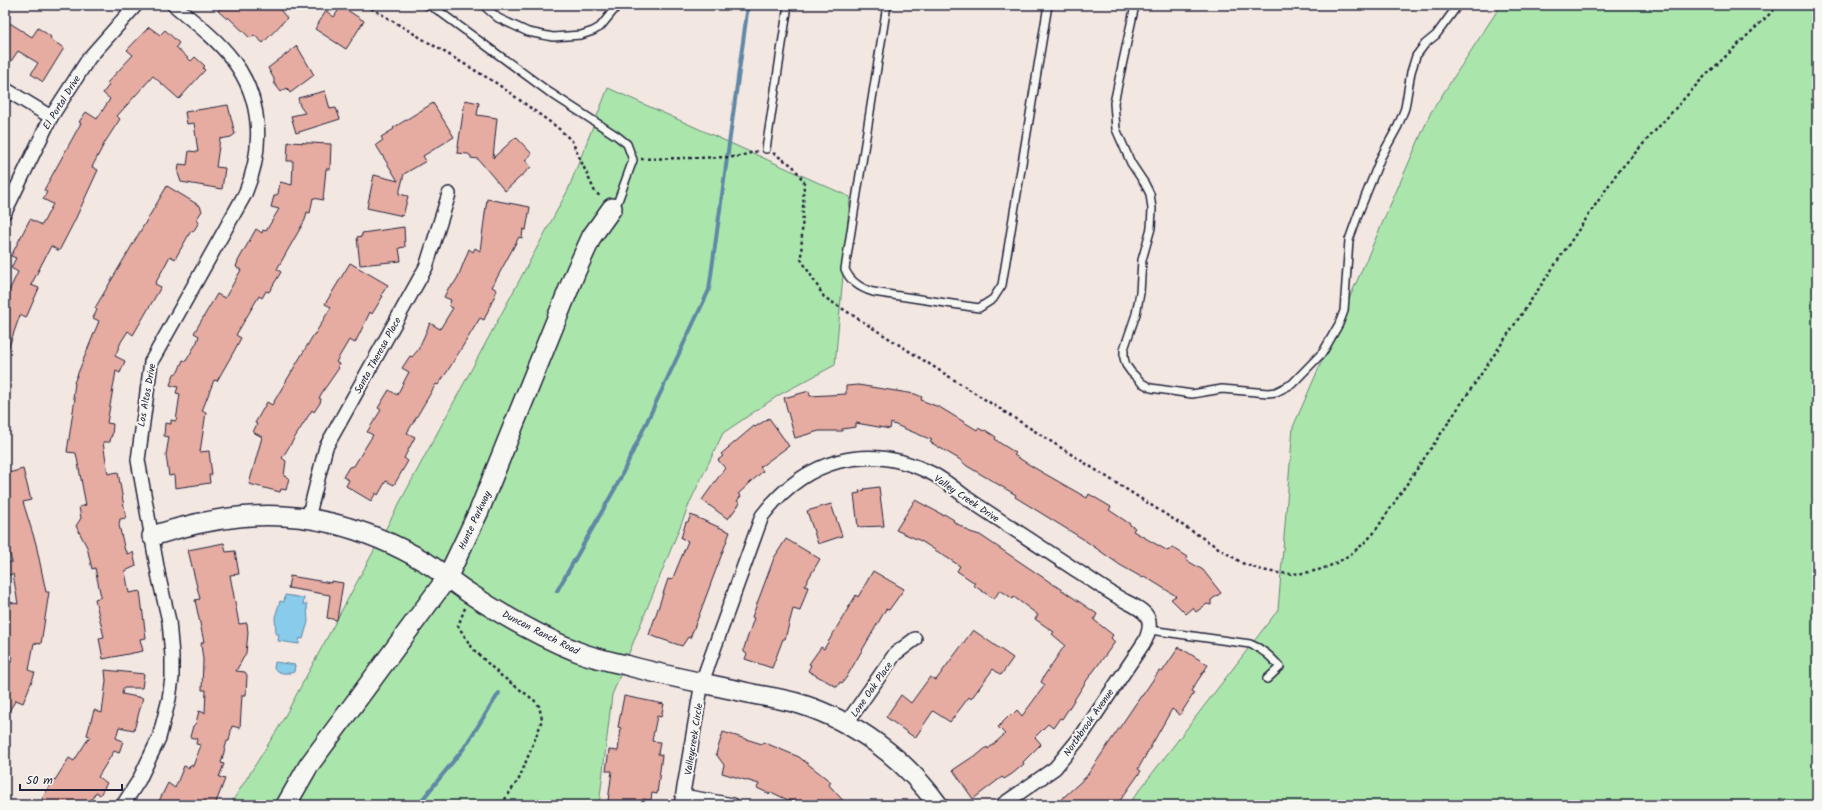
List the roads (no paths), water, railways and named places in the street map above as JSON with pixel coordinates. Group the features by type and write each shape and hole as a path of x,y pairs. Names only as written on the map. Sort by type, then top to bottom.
{"street":[{"name":"El Portal Drive","path":"5,212 51,118 89,58 136,5"},
{"name":"Los Altos Drive","path":"123,805 139,780 159,738 165,719 172,678 170,635 138,460 151,362 245,194 253,174 258,148 257,117 248,86 241,72 221,47 174,5"},
{"path":"5,89 51,118"},
{"name":"Santa Theresa Place","path":"308,518 326,447 426,268 449,194"},
{"name":"Hunte Parkway","path":"286,805 309,765 447,578 479,511 576,271 592,236 612,208"},
{"name":"Valley Creek Drive","path":"702,682 762,516 779,496 792,484 811,472 827,465 854,458 892,459 906,463 933,475 959,494 1089,578 1143,610 1149,625"},
{"name":"Duncan Ranch Road","path":"152,536 197,522 241,516 278,515 308,518 351,528 391,543 429,565 470,594 526,627 577,652 645,670 800,704 846,724 866,736 902,764 918,780 938,805"},
{"name":"Northbrook Avenue","path":"1002,805 1056,768 1082,735 1145,641 1149,625"},
{"name":"Lone Oak Place","path":"846,724 895,654 915,639"},
{"name":"Valleycreek Circle","path":"702,682 682,801 733,805"}],"lane":[{"path":"427,5 436,9 549,92 618,136 627,144 634,160 618,201 612,208"},
{"path":"483,5 498,18 528,32 553,37 581,35 594,31 600,27 618,5"},
{"path":"766,149 788,5"},
{"path":"887,5 845,269 848,277 854,282 862,288 873,292 979,308 993,299 1002,285 1048,5"},
{"path":"1135,5 1114,103 1116,129 1131,163 1150,194 1152,209 1151,228 1142,260 1140,293 1136,314 1124,349 1124,358 1126,365 1131,372 1147,386 1160,390 1192,394 1222,389 1268,393 1276,392 1292,384 1323,352 1344,312 1349,240 1381,157 1398,126 1405,108 1410,72 1416,56 1436,35 1458,5"},
{"path":"1149,625 1250,644 1258,647 1264,650 1280,666 1267,679"}],"water":[{"path":"285,595 304,598 303,604 307,604 308,622 303,639 300,638 299,644 278,641 279,634 276,634 275,617 280,601 284,602"},
{"path":"275,662 295,665 294,672 284,673 277,671 274,669"}],"waterway":[{"path":"557,591 617,485 709,290 748,5"},
{"path":"418,805 464,748 499,693"}]}
